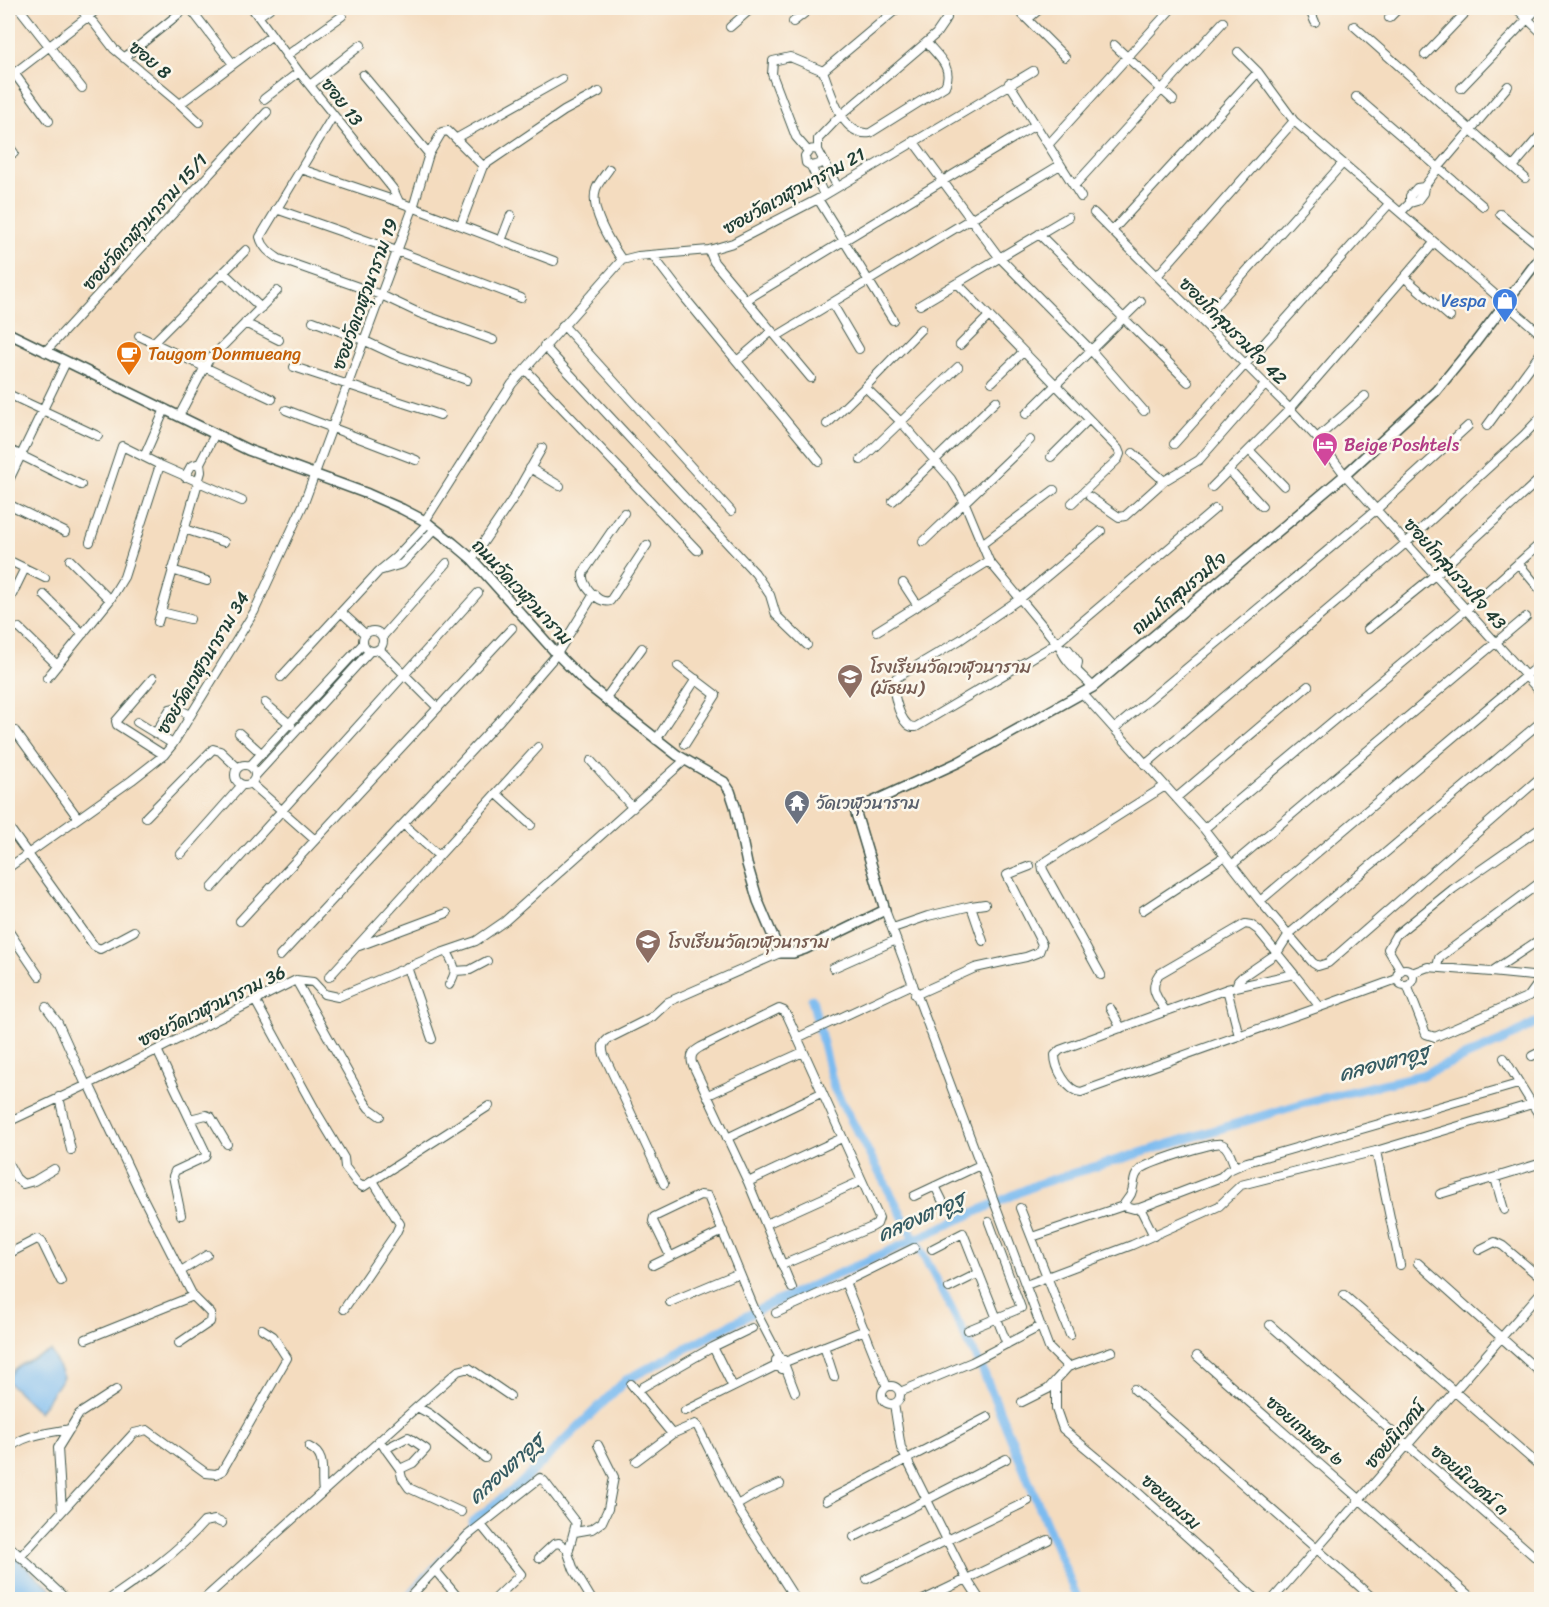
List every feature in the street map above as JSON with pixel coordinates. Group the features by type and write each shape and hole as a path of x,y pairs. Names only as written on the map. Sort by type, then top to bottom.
{"street":[{"path":"19,8 81,88"},
{"name":"ซอย 8","path":"80,8 114,49 199,122"},
{"path":"49,121 11,76 99,8"},
{"path":"124,58 188,8 233,64"},
{"name":"ซอย 13","path":"252,8 298,72 393,189 399,202"},
{"path":"259,16 270,8"},
{"path":"729,27 752,8"},
{"path":"794,22 811,8"},
{"path":"823,71 898,8"},
{"path":"837,186 822,160 822,155 818,150 818,139 840,116 936,34 948,18 942,8"},
{"path":"1016,8 1065,57"},
{"path":"1028,19 1041,8"},
{"path":"1048,146 1172,8"},
{"path":"1309,8 1315,22"},
{"path":"1389,18 1399,8"},
{"path":"1425,55 1470,8"},
{"path":"1516,8 1542,33"},
{"path":"1461,88 1538,8"},
{"path":"286,56 342,16"},
{"path":"1074,186 1223,22"},
{"path":"1354,26 1525,178"},
{"path":"180,104 271,36"},
{"path":"808,151 796,137 771,68 773,62 790,57 823,71 840,116 858,132 870,133 945,86 949,78 947,68 927,43"},
{"path":"310,85 361,45"},
{"path":"1114,45 1173,100"},
{"path":"1238,52 1258,72 1294,121 1542,335"},
{"name":"ซอยวัดเวฬุวนาราม 21","path":"622,260 638,255 708,250 733,243 821,197 1009,83 1033,71"},
{"path":"264,99 298,72"},
{"path":"1112,231 1258,72"},
{"path":"363,75 429,154"},
{"path":"483,166 457,138 562,79"},
{"path":"1009,83 1081,197"},
{"path":"1401,212 1410,203 1417,201 1439,167 1508,86"},
{"path":"461,224 483,166 564,111 599,92"},
{"path":"1356,97 1483,206"},
{"name":"ซอยวัดเวฬุวนาราม 15/1","path":"45,352 267,112"},
{"path":"333,116 276,209 261,237 262,243 279,259 381,295 420,313 493,340"},
{"path":"1157,276 1294,121"},
{"path":"746,300 1035,125"},
{"name":"ซอยวัดเวฬุวนาราม 19","path":"316,474 413,208 429,154 442,132 448,131 457,138"},
{"path":"1513,167 1542,133"},
{"path":"913,141 999,257 1090,349 1144,411"},
{"path":"8,145 14,153"},
{"path":"818,150 808,151 805,156 806,163 816,166 822,160"},
{"path":"1202,321 1342,164"},
{"path":"737,362 775,333 832,303 1060,165"},
{"path":"811,166 821,197 844,240 893,320"},
{"path":"301,169 461,224 554,261"},
{"path":"281,677 379,571 429,524 498,403 544,346 622,260 603,231 595,201 596,190 609,169"},
{"path":"1174,444 1389,204"},
{"path":"276,209 397,250 521,298"},
{"name":"ซอยโกสุมรวมใจ 42","path":"1094,213 1290,409 1317,438 1345,474"},
{"path":"1500,214 1542,248"},
{"path":"501,241 511,215"},
{"path":"920,305 1068,217"},
{"path":"1040,234 1188,382"},
{"path":"1212,487 1290,409 1434,243"},
{"path":"153,343 246,250"},
{"path":"708,250 714,262 811,378"},
{"path":"653,255 819,462"},
{"name":"ถนนโกสุมรวมใจ","path":"885,910 855,810 958,762 1093,687 1345,474 1436,391 1542,255"},
{"path":"223,272 261,308"},
{"path":"1404,278 1450,317"},
{"path":"957,283 1056,384 1120,454 1118,459 1072,503"},
{"path":"179,416 204,368 277,291"},
{"path":"1026,414 1141,301"},
{"path":"832,303 859,349"},
{"path":"960,345 989,316"},
{"path":"313,321 393,354 467,380"},
{"path":"245,323 279,340"},
{"path":"563,325 731,511"},
{"path":"827,424 921,329"},
{"name":"ถนนวัดเวฬุวนาราม","path":"8,333 248,450 368,494 429,524 472,559 557,654 605,699 684,760 716,777 730,791 758,902 780,953"},
{"path":"139,336 272,399"},
{"path":"544,346 755,573 770,595 776,615 807,645"},
{"path":"1487,426 1542,351"},
{"path":"993,381 1023,352"},
{"path":"8,482 66,362"},
{"path":"294,367 440,415"},
{"path":"861,460 958,367"},
{"path":"525,369 697,550"},
{"path":"1090,497 1119,517 1125,516 1164,481 1199,460 1265,385"},
{"path":"865,387 902,423 951,480 964,501 989,561 1059,645 1068,649 1078,662 1077,668 1093,687"},
{"path":"8,394 98,436"},
{"path":"1317,438 1365,396"},
{"path":"893,501 996,401"},
{"path":"144,457 165,409"},
{"path":"286,410 416,460"},
{"path":"1145,765 1407,542 1542,416"},
{"path":"1051,458 1089,419"},
{"path":"1114,729 1377,509 1468,426"},
{"path":"158,622 201,472 200,463 215,434"},
{"path":"923,542 1030,440"},
{"path":"90,542 122,446 185,477 242,501"},
{"path":"472,559 542,448"},
{"path":"8,449 81,485"},
{"path":"1249,450 1284,486"},
{"path":"1133,453 1164,481"},
{"path":"185,477 194,464 200,463"},
{"path":"47,678 110,600 124,577 160,465"},
{"path":"530,468 560,486"},
{"path":"1229,470 1262,506"},
{"name":"ซอยวัดเวฬุวนาราม 34","path":"8,868 164,755 173,744 254,612 316,474"},
{"name":"ซอยโกสุมรวมใจ 43","path":"1345,474 1542,694"},
{"path":"1368,629 1435,575 1542,477"},
{"path":"982,544 1054,490"},
{"path":"8,504 65,532"},
{"path":"1101,531 1021,598 960,640 896,678 892,684 893,690 906,723 910,727 916,727 1059,645 1215,509"},
{"path":"624,513 584,573 582,578 585,583 602,601 610,601 646,545"},
{"path":"184,529 224,542"},
{"path":"1204,829 1467,609 1542,542"},
{"path":"8,560 45,578"},
{"path":"70,560 110,600"},
{"path":"877,631 989,561"},
{"path":"382,636 447,563"},
{"path":"1518,563 1542,592"},
{"path":"8,603 25,568"},
{"path":"172,570 207,581"},
{"path":"903,583 918,606"},
{"path":"212,888 477,593"},
{"path":"280,956 500,720 557,654 594,594"},
{"path":"44,595 83,634"},
{"path":"161,612 190,619"},
{"path":"341,612 364,634"},
{"path":"1233,864 1526,617"},
{"path":"19,627 57,665"},
{"path":"240,921 512,628"},
{"path":"252,784 256,775 370,651 379,649 383,643 382,636 374,630 364,634"},
{"path":"250,766 363,644 364,634"},
{"path":"363,644 370,651"},
{"path":"605,699 642,648"},
{"path":"379,649 438,708"},
{"path":"1260,901 1542,662"},
{"path":"678,666 716,695 684,744"},
{"path":"153,678 116,721 117,725 164,755"},
{"path":"656,740 696,679"},
{"path":"1176,798 1308,686"},
{"path":"1082,693 1204,829 1260,901 1318,966 1328,963 1542,776"},
{"path":"265,703 297,730"},
{"path":"156,734 170,709 175,708 191,715"},
{"path":"1236,987 1242,977 1277,953 1289,934 1542,721"},
{"path":"137,722 173,744"},
{"path":"15,730 78,818"},
{"path":"239,733 262,754"},
{"path":"329,977 538,747"},
{"path":"146,817 213,749 220,751 238,768"},
{"name":"ซอยวัดเวฬุวนาราม 36","path":"8,1122 256,1002 296,980 313,982 324,994 338,997 407,967 476,941 493,931 684,760"},
{"path":"591,761 633,807"},
{"path":"242,785 235,779 235,772 238,768 243,765 250,766 256,775"},
{"path":"181,854 242,785 252,784 315,840"},
{"path":"1101,975 1042,870 1042,864 1165,786"},
{"path":"496,793 531,825"},
{"path":"403,824 439,856"},
{"path":"8,826 94,946 100,949 134,931"},
{"path":"1412,973 1412,981 1407,985 1401,984 1388,949 1396,935 1453,889 1542,826"},
{"path":"1143,910 1225,856"},
{"path":"915,995 975,968 1039,952 1042,944 1007,875 1030,866"},
{"path":"1437,967 1439,958 1542,881"},
{"path":"892,928 938,914 984,904"},
{"path":"971,906 983,941"},
{"path":"663,1184 604,1055 602,1048 604,1042 652,1017 668,1002 780,953 793,953 805,949 885,910 1048,1348 1068,1367"},
{"path":"357,947 447,913"},
{"path":"1166,1012 1153,989 1153,984 1159,974 1245,924 1258,930 1320,1007"},
{"path":"8,930 39,976"},
{"path":"1491,972 1542,938"},
{"path":"833,968 896,940"},
{"path":"447,951 455,971 455,976 449,985"},
{"path":"455,971 470,970 487,961"},
{"path":"407,967 432,1039"},
{"path":"1407,985 1426,1034 1435,1037 1529,996 1540,977 1437,967 1428,967 1412,973"},
{"path":"1294,974 1227,989 1060,1050 1055,1055 1055,1061 1068,1086 1081,1092 1320,1007 1399,975 1403,969 1412,973"},
{"path":"296,980 364,1101 380,1116"},
{"path":"797,1038 913,984"},
{"path":"1227,989 1239,1036"},
{"path":"256,1002 344,1158 345,1167 357,1184 363,1187 489,1106"},
{"path":"46,1007 58,1023 193,1296 211,1314 210,1322 179,1343"},
{"path":"1110,1008 1120,1028"},
{"path":"782,1265 877,1224 879,1218 788,1017 784,1011 778,1010 694,1052 691,1057 748,1182 766,1224 782,1265 792,1288"},
{"path":"157,1050 206,1153 205,1157 175,1172 172,1176 181,1215"},
{"path":"1532,1056 1542,1051"},
{"path":"708,1095 803,1052"},
{"path":"1503,1058 1542,1120"},
{"path":"1032,1237 1123,1206 1140,1208 1221,1177 1247,1162 1518,1084"},
{"path":"727,1138 821,1094"},
{"path":"59,1097 71,1150"},
{"path":"1026,1285 1154,1236 1219,1206 1241,1185 1376,1151 1532,1104"},
{"path":"190,1119 206,1115 211,1117 227,1144"},
{"path":"748,1182 842,1138"},
{"path":"1123,1206 1132,1193 1133,1179 1142,1167 1202,1146 1223,1144 1235,1167"},
{"path":"1376,1151 1400,1265"},
{"path":"8,1163 16,1178 23,1184 34,1181 54,1169"},
{"path":"1440,1194 1542,1163"},
{"path":"914,1196 980,1165"},
{"path":"1495,1178 1504,1210"},
{"path":"344,1309 400,1224 373,1181"},
{"path":"766,1224 861,1181"},
{"path":"935,1186 942,1200"},
{"path":"670,1256 653,1221 657,1215 700,1195 711,1198 754,1308 783,1362 795,1392"},
{"path":"1020,1208 1070,1335"},
{"path":"1140,1208 1154,1236"},
{"path":"968,1330 1022,1308 989,1222"},
{"path":"652,1265 723,1231"},
{"path":"932,1249 963,1233 1007,1344"},
{"path":"8,1254 37,1239 42,1242 60,1281"},
{"path":"1479,1250 1495,1242 1503,1246 1542,1279"},
{"path":"776,1313 914,1248"},
{"path":"181,1271 207,1255"},
{"path":"1418,1263 1542,1374"},
{"path":"949,1288 979,1272"},
{"path":"670,1302 739,1273"},
{"path":"845,1282 887,1387"},
{"name":"ซอยนิเวศน์","path":"1272,1599 1542,1292"},
{"path":"1344,1295 1542,1468"},
{"path":"86,1339 193,1296"},
{"name":"ซอยนิเวศน์ ๓","path":"1270,1325 1542,1563"},
{"path":"900,1392 972,1362 1041,1326"},
{"path":"643,1387 712,1347 752,1328"},
{"path":"20,1557 134,1433 147,1430 206,1473 216,1474 222,1471 287,1358 273,1336 262,1329"},
{"path":"685,1411 776,1366 776,1360 783,1362 865,1330"},
{"path":"824,1346 834,1377"},
{"path":"712,1347 732,1387"},
{"path":"1022,1402 1048,1389 1068,1367 1112,1351"},
{"name":"ซอยเกษตร ๒","path":"1197,1356 1474,1599"},
{"path":"203,1599 458,1371 469,1368 510,1396"},
{"name":"ซอยชมรม","path":"1056,1380 1056,1409 1063,1429 1123,1479 1257,1599"},
{"path":"631,1384 672,1434"},
{"path":"895,1386 900,1392 900,1400 894,1404 886,1403 882,1393 887,1387 895,1386"},
{"path":"1134,1389 1375,1599"},
{"path":"62,1511 58,1448 79,1414 116,1390"},
{"path":"894,1404 899,1439 906,1459 966,1578 980,1599"},
{"path":"417,1407 430,1414 485,1458"},
{"path":"826,1501 988,1417"},
{"path":"636,1461 672,1434 695,1424 737,1505 796,1599"},
{"path":"8,1450 12,1445 35,1436 71,1429"},
{"path":"385,1449 408,1437 426,1449 413,1463 400,1469"},
{"path":"379,1440 400,1469 402,1478 409,1488 461,1512"},
{"path":"575,1532 597,1526 602,1522 608,1509 614,1477 598,1445"},
{"path":"309,1447 316,1450 322,1459 322,1491"},
{"path":"854,1537 1006,1459"},
{"path":"407,1599 467,1536 540,1478 544,1480 576,1523 569,1550 574,1570 592,1599"},
{"path":"737,1505 780,1484"},
{"path":"867,1579 1028,1500"},
{"path":"108,1599 153,1570 193,1535 204,1522 215,1520 222,1523"},
{"path":"481,1525 521,1574 496,1598"},
{"path":"923,1599 1048,1540"},
{"path":"538,1558 554,1544 559,1543 569,1550"},
{"path":"8,1545 67,1599"},
{"path":"435,1570 460,1599"}],"water":[{"path":"51,1351 63,1377 39,1412 8,1382 18,1366"},
{"path":"8,1551 62,1599 8,1599"}],"waterway":[{"path":"812,999 834,1088 983,1371 1078,1600"},
{"name":"คลองตาอูฐ","path":"472,1522 518,1486 626,1380 760,1309 1038,1184 1311,1101 1422,1075 1504,1040 1542,1019"},
{"name":"คลองตาอูฐ","path":"401,1600 472,1522"}],"place":[{"name":"Vespa","path":"1505,324"},
{"name":"Taugom Donmueang","path":"129,377"},
{"name":"Beige Poshtels","path":"1325,468"},
{"name":"โรงเรียนวัดเวฬุวนาราม (มัธยม)","path":"850,700"},
{"name":"วัดเวฬุวนาราม","path":"797,826"},
{"name":"โรงเรียนวัดเวฬุวนาราม","path":"648,965"}]}
